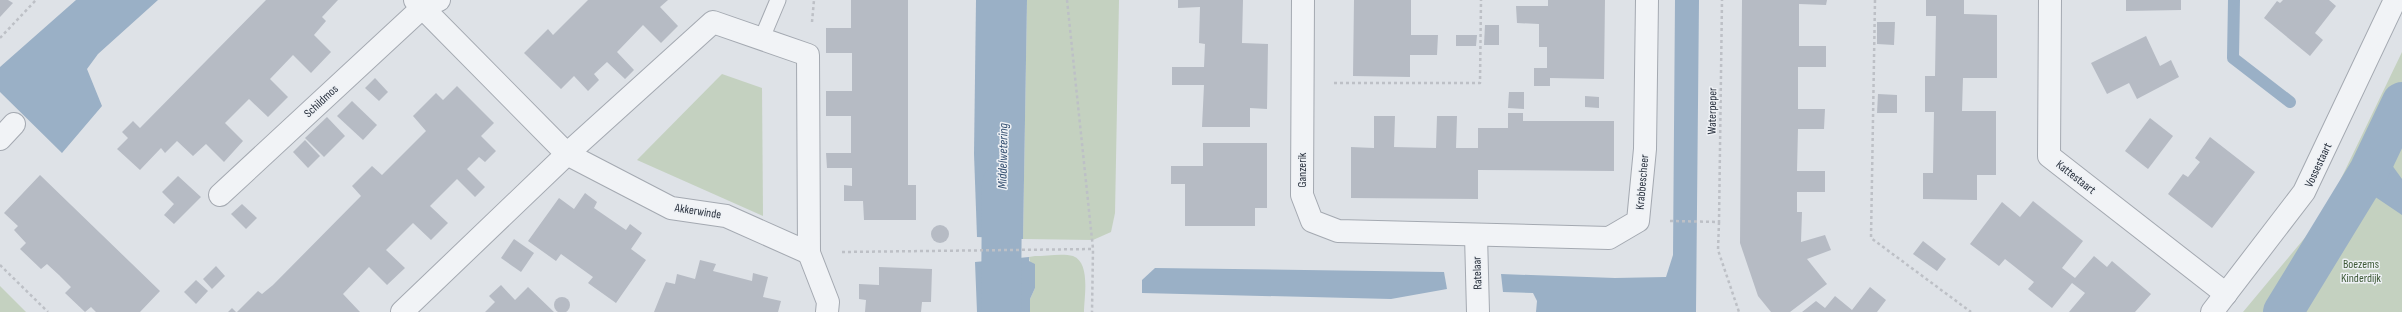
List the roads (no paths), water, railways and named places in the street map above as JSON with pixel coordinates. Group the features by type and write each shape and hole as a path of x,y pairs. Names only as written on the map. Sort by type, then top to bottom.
{"street":[{"name":"Ganzerik","path":"1303,0 1302,196 1312,221 1338,231 1476,235"},
{"name":"Krabbescheer","path":"1476,235 1609,238 1638,221 1645,149 1647,0"},
{"name":"Kattestaart","path":"2050,0 2049,156 2226,294"},
{"name":"Vossestaart","path":"2212,312 2304,192 2395,0"},
{"name":"Schildmos","path":"220,195 426,2 567,154"},
{"path":"402,312 567,154 713,22 808,55 809,253 828,302 827,312"},
{"name":"Akkerwinde","path":"567,154 671,208 726,216 809,253"},
{"name":"Ratelaar","path":"1476,235 1478,312"}],"lane":[{"path":"762,38 778,0"}],"water":[{"path":"76,0 158,0 98,54 87,69 102,106 62,153 0,92 0,67"},
{"path":"976,0 1027,0 1023,239 977,237 974,154"},
{"path":"1675,0 1699,0 1696,312 1536,312 1537,301 1533,293 1503,292 1501,274 1615,278 1666,277 1673,255"},
{"path":"2402,87 2402,123 2391,144 2389,161 2402,179 2402,215 2356,184"},
{"path":"2336,221 2348,230 2322,268 2299,294 2291,312 2269,312"},
{"path":"1029,257 1029,261 1035,264 1035,288 1030,299 1030,312 977,312 975,262"},
{"path":"1155,268 1444,272 1447,289 1391,299 1142,293 1142,280"}],"waterway":[{"path":"2234,0 2233,58 2290,102"},
{"path":"2283,312 2369,171 2402,102"},
{"name":"Middelwetering","path":"1001,312 1002,184"}],"park label":[{"name":"Boezems Kinderdijk","path":"2361,271"}]}
